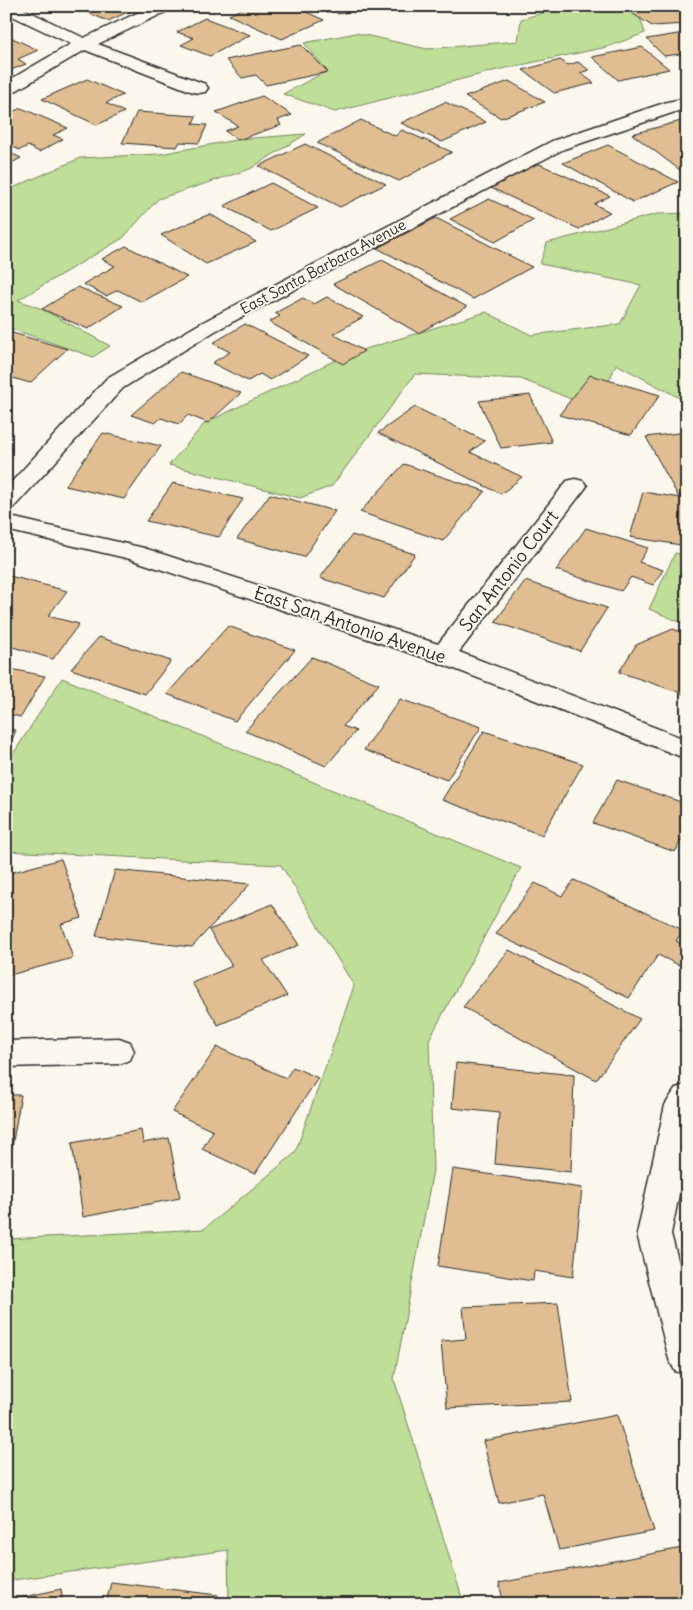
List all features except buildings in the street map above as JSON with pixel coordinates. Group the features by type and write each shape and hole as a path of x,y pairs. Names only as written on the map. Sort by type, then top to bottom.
{"street":[{"path":"6,89 84,44 166,6"},
{"path":"6,7 84,44 199,88"},
{"name":"East Santa Barbara Avenue","path":"6,502 115,383 208,327 558,145 673,106 687,104"},
{"name":"San Antonio Court","path":"443,655 575,486"},
{"name":"East San Antonio Avenue","path":"6,523 136,553 443,655 687,750"},
{"path":"6,1054 119,1051"},
{"path":"687,1097 681,1105 654,1234 687,1359"}],"green space":[{"path":"568,6 623,6 637,8 645,33 607,47 497,70 335,112 283,94 327,71 304,43 356,33 427,49 518,41 521,19"},
{"path":"306,134 250,169 158,199 123,238 18,300 42,309 110,346 93,357 6,327 6,191 80,158 160,154 241,139"},
{"path":"687,213 687,402 616,364 601,401 571,399 521,379 415,374 332,486 300,498 169,465 205,423 346,355 486,312 531,335 620,324 641,285 540,264 547,243 657,214"},
{"path":"675,553 687,555 687,625 649,609"},
{"path":"62,678 521,868 429,1040 433,1170 394,1379 464,1604 229,1604 228,1550 6,1581 6,1239 204,1229 295,1153 354,986 281,865 6,851 6,765"}]}
